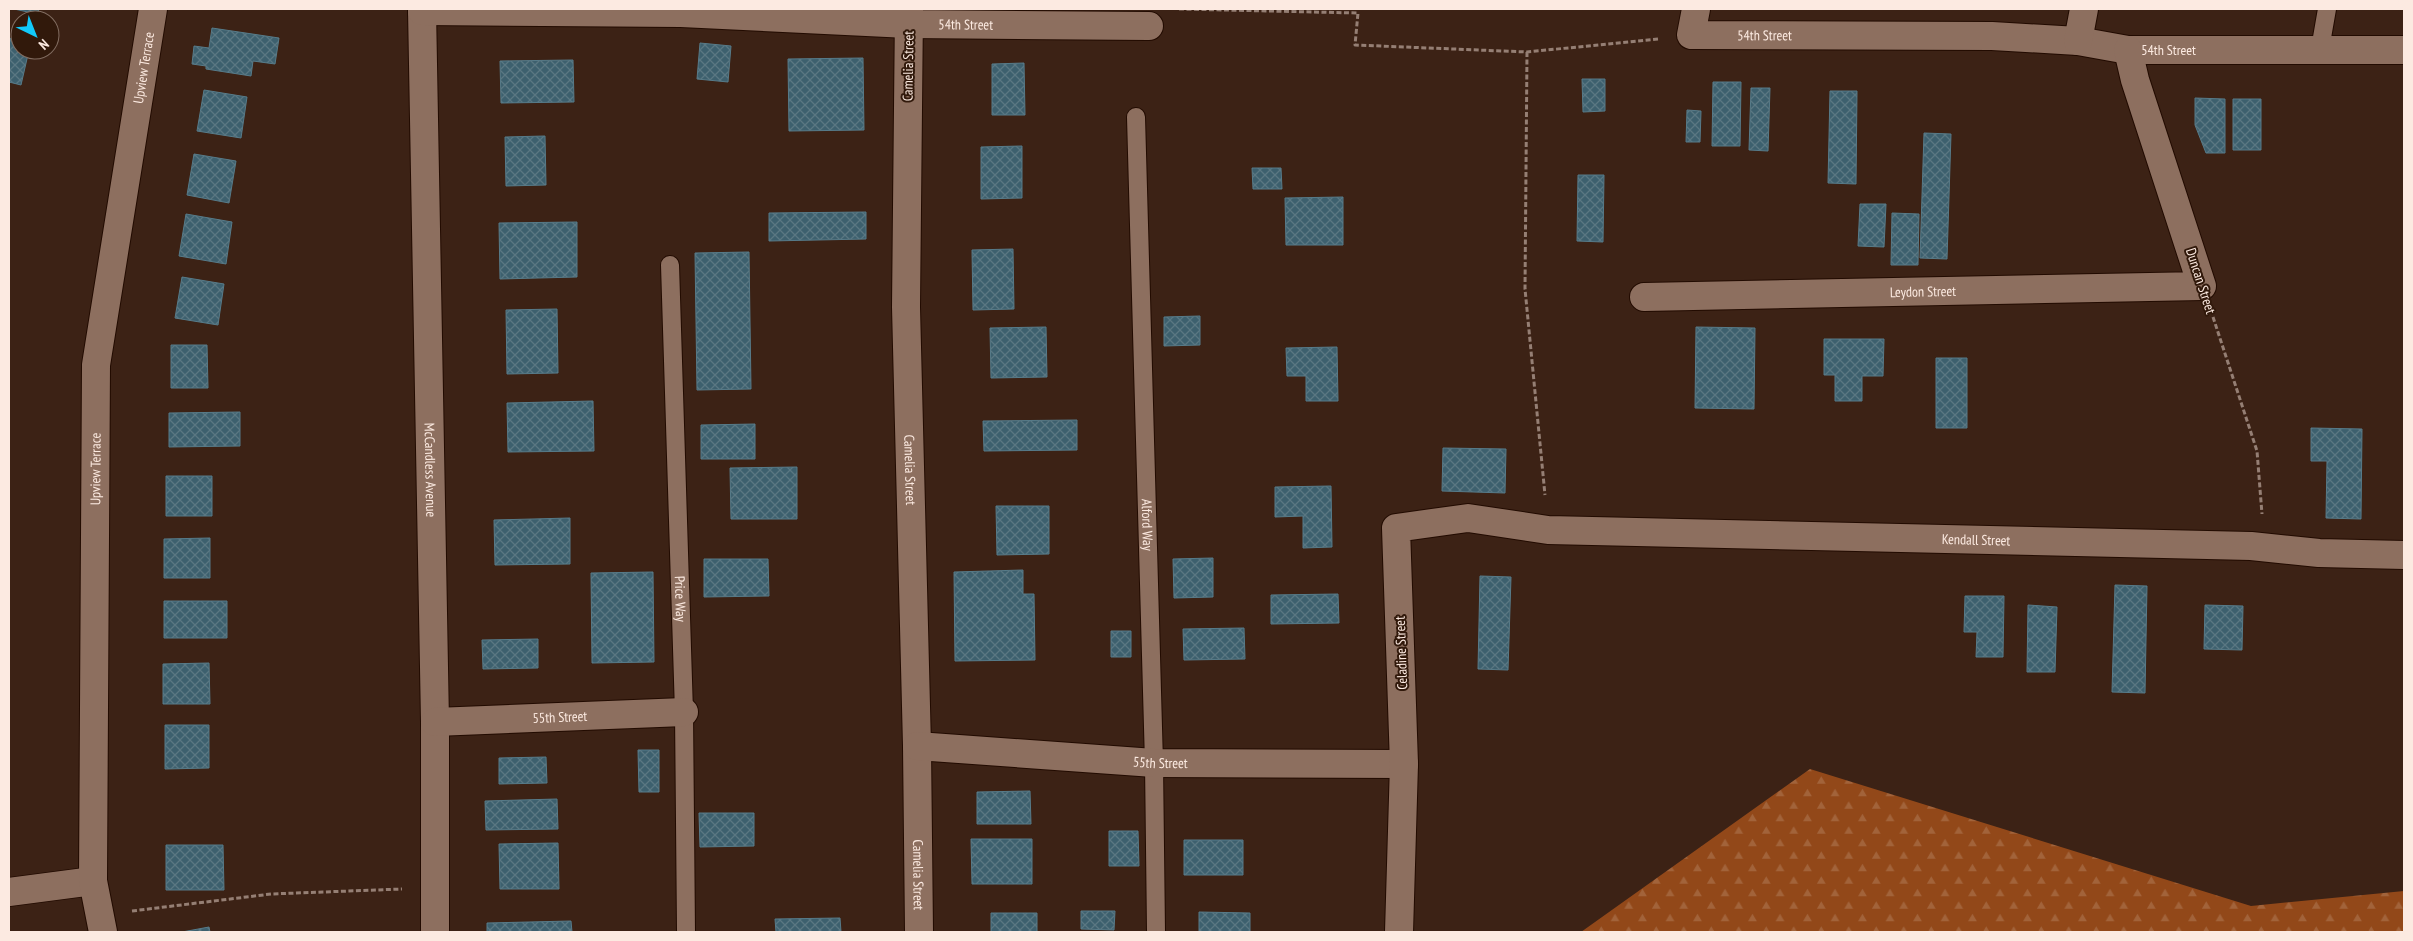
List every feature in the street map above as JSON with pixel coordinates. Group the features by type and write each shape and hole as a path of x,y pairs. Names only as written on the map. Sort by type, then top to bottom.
{"street":[{"name":"Upview Terrace","path":"102,932 93,881 96,365 153,9"},
{"path":"1691,35 1696,9"},
{"path":"2078,41 2084,9"},
{"name":"54th Street","path":"422,10 681,11 909,16 1149,26"},
{"name":"McCandless Avenue","path":"422,10 435,722 435,932"},
{"name":"Camelia Street","path":"909,16 906,307 917,746 919,932"},
{"name":"54th Street","path":"1691,35 1992,36 2078,41 2128,50 2404,50"},
{"name":"Duncan Street","path":"2128,50 2202,286"},
{"name":"Leydon Street","path":"1644,297 2202,286"},
{"name":"Celadine Street","path":"1399,932 1404,764 1396,528 1468,518 1548,530"},
{"name":"Kendall Street","path":"1548,530 2251,546 2319,553 2404,555"},
{"name":"55th Street","path":"435,722 684,712"},
{"name":"55th Street","path":"917,746 1154,763 1404,764"},
{"path":"9,892 93,881"}],"lane":[{"path":"2320,49 2327,9"},
{"name":"Alford Way","path":"1136,117 1154,763 1156,932"},
{"name":"Price Way","path":"670,265 684,712 686,932"}],"path":[{"path":"1170,9 1358,13 1355,45 1527,52 1691,35"},
{"path":"1527,52 1524,289 1548,530"},
{"name":"Duncan Street","path":"2202,286 2257,451 2262,515"},
{"path":"93,881 130,912 271,894 403,889"}],"green space":[{"path":"1810,769 2251,906 2404,891 2404,932 1581,932"}],"building":[{"path":"14,9 39,9 39,10"},
{"path":"212,28 279,38 275,64 253,61 251,76 206,69 206,66 192,64 194,46 209,48"},
{"path":"9,38 10,60 27,60 21,85 9,82"},
{"path":"700,43 731,46 728,82 697,79"},
{"path":"863,58 864,130 789,131 788,59"},
{"path":"573,60 574,102 501,103 500,61"},
{"path":"1024,63 1025,115 992,115 992,64"},
{"path":"1582,79 1605,79 1605,111 1583,112"},
{"path":"1713,82 1741,82 1740,146 1712,146"},
{"path":"1751,88 1770,88 1768,151 1749,150"},
{"path":"204,90 247,97 241,138 197,131"},
{"path":"1830,91 1857,91 1856,184 1828,183"},
{"path":"2195,98 2225,99 2225,153 2206,153 2195,125"},
{"path":"2233,99 2261,99 2261,150 2233,150"},
{"path":"1687,110 1701,111 1700,142 1686,142"},
{"path":"1924,133 1951,134 1947,259 1920,258"},
{"path":"545,136 546,185 506,186 505,137"},
{"path":"1022,146 1022,198 981,199 981,147"},
{"path":"194,154 236,161 229,203 187,195"},
{"path":"1252,168 1281,168 1282,189 1253,189"},
{"path":"1578,175 1604,175 1603,242 1577,241"},
{"path":"1343,197 1343,245 1286,245 1285,198"},
{"path":"1860,204 1886,204 1884,247 1858,246"},
{"path":"866,212 866,239 769,241 769,213"},
{"path":"1892,213 1919,214 1918,265 1891,265"},
{"path":"186,214 232,222 226,264 179,256"},
{"path":"577,222 577,277 500,279 499,223"},
{"path":"1013,249 1014,309 973,310 972,250"},
{"path":"749,252 751,389 697,390 695,253"},
{"path":"182,277 224,284 218,325 175,318"},
{"path":"557,309 558,373 507,374 506,310"},
{"path":"1200,316 1200,345 1164,346 1164,317"},
{"path":"1046,327 1047,377 991,378 990,328"},
{"path":"1696,327 1755,328 1754,409 1695,408"},
{"path":"1824,339 1884,339 1883,376 1862,376 1862,401 1835,401 1835,375 1824,375"},
{"path":"171,345 207,345 208,388 171,388"},
{"path":"1337,347 1338,401 1306,401 1306,376 1287,376 1286,348"},
{"path":"1936,358 1967,358 1967,428 1936,428"},
{"path":"593,401 594,451 508,452 507,403"},
{"path":"240,412 240,446 169,447 169,413"},
{"path":"1077,420 1077,450 984,451 983,421"},
{"path":"755,424 755,459 701,459 701,425"},
{"path":"2311,428 2362,429 2361,519 2326,518 2327,461 2311,461"},
{"path":"1443,448 1506,449 1505,493 1442,491"},
{"path":"797,467 797,519 731,519 730,468"},
{"path":"166,476 212,476 212,516 166,516"},
{"path":"1331,486 1332,547 1303,548 1303,516 1275,517 1275,487"},
{"path":"996,506 1049,506 1049,554 997,555"},
{"path":"570,518 570,564 495,565 494,520"},
{"path":"210,538 210,578 164,578 164,539"},
{"path":"1213,558 1213,597 1174,598 1173,559"},
{"path":"704,559 768,559 769,596 704,597"},
{"path":"1023,570 1023,594 1034,594 1035,660 955,661 954,572"},
{"path":"653,572 654,662 592,663 591,573"},
{"path":"1480,576 1511,577 1508,670 1478,669"},
{"path":"2115,585 2147,586 2145,693 2112,692"},
{"path":"1338,594 1339,623 1271,624 1271,595"},
{"path":"1965,596 2004,596 2003,657 1976,657 1977,632 1964,632"},
{"path":"164,601 227,601 227,638 164,638"},
{"path":"2028,605 2057,607 2055,672 2027,672"},
{"path":"2205,605 2243,606 2242,650 2204,649"},
{"path":"1244,628 1245,659 1184,660 1183,629"},
{"path":"1111,631 1131,631 1131,657 1111,657"},
{"path":"538,639 538,668 483,669 482,640"},
{"path":"209,663 210,704 163,704 163,664"},
{"path":"165,725 209,725 209,768 165,769"},
{"path":"638,750 659,750 659,792 639,792"},
{"path":"546,757 547,783 499,784 499,758"},
{"path":"1030,791 1031,824 977,824 977,792"},
{"path":"557,799 558,829 486,830 485,801"},
{"path":"699,813 754,813 754,846 700,847"},
{"path":"1109,831 1138,831 1139,866 1109,866"},
{"path":"971,839 1032,839 1032,884 972,884"},
{"path":"1184,840 1243,840 1243,875 1184,875"},
{"path":"558,843 559,889 500,889 499,844"},
{"path":"166,845 223,845 224,890 166,890"},
{"path":"1081,911 1115,911 1114,930 1081,929"},
{"path":"1199,912 1250,913 1250,932 1199,932"},
{"path":"991,913 1037,913 1037,932 991,932"},
{"path":"840,918 841,932 776,932 775,919"},
{"path":"571,921 572,932 487,932 487,923"},
{"path":"209,927 210,932 182,932"}]}
